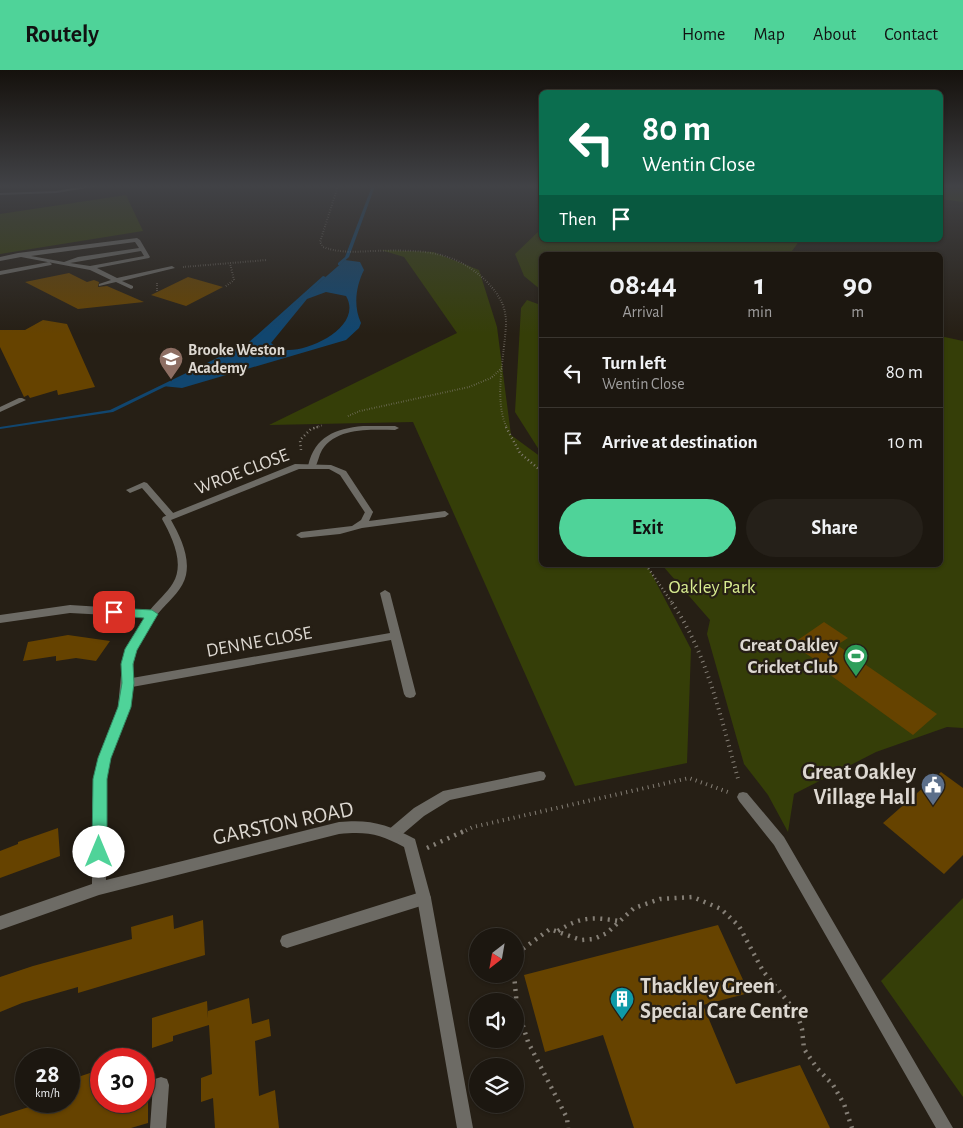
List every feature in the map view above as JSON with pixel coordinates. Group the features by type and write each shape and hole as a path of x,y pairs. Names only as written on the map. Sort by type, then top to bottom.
{"street":[{"path":"0,259 137,240 146,257 90,268"},
{"path":"0,273 142,248"},
{"path":"18,256 90,268 131,287"},
{"path":"119,266 132,276"},
{"path":"101,285 157,268 172,268"},
{"path":"0,410 22,400"},
{"path":"312,466 318,450 328,439 359,429 395,428"},
{"name":"WROE CLOSE","path":"169,517 298,466 312,466 331,467 343,473 369,512 362,525"},
{"path":"99,888 100,779 104,758 124,707 128,683 127,664 131,649 152,614 175,587 181,575 180,551 169,517 144,485 130,490"},
{"path":"301,535 444,514"},
{"path":"385,593 410,694"},
{"path":"0,619 70,609 152,614"},
{"name":"DENNE CLOSE","path":"128,683 396,636"},
{"path":"393,834 419,812 447,795 540,776"},
{"path":"743,797 779,841 945,1128"},
{"name":"GARSTON ROAD","path":"0,923 99,888 339,828 360,825 381,828 410,843 414,854 424,898 465,1128"},
{"path":"287,940 424,898"},
{"path":"158,1128 161,1085"}],"path":[{"path":"322,235 320,242 323,247 331,250 349,252 416,250 458,260 476,272 496,293 506,307 501,387 502,418 520,453 539,469"},
{"path":"172,268 267,260"},
{"path":"226,286 234,280 230,263"},
{"path":"344,417 360,411 469,387 491,378 503,368"},
{"path":"298,466 302,457 300,440 311,430 327,423"},
{"path":"647,567 683,618 712,686 743,797"},
{"path":"414,854 473,826 689,778 743,797"},
{"path":"524,948 550,929 581,940 594,939 607,933 634,908 660,899 693,897 721,909 739,926 763,971 797,1013 802,1030 804,1049 833,1086 844,1104 852,1128"},
{"path":"558,931 574,919 591,917 620,921"},
{"path":"515,983 517,1007 528,1042 567,1118 568,1128"}],"green space":[{"path":"0,235 116,235 0,254"},
{"path":"534,235 539,235 539,242 799,242 791,252 539,252 539,288 524,276 515,254"},
{"path":"381,250 433,252 479,270 497,327 511,435 539,456 539,567 648,567 691,649 687,763 575,786 413,422 269,425 457,333 404,257"},
{"path":"527,300 539,303 539,450 515,412 521,308"},
{"name":"Oakley Park","path":"943,337 963,341 963,728 947,727 876,752 794,794 788,832 768,795 744,764 707,634 710,620 664,567 943,567"},
{"path":"963,898 963,1097 881,981"}],"water":[{"path":"345,260 360,262 364,270 357,289 356,303 361,323 359,328 346,340 182,388 162,386 249,344","holes":["326,292 346,296 349,307 348,317 342,326 322,341 310,346 289,350 284,350 271,343 307,299"]}],"building":[{"path":"69,273 87,282 94,280 99,282 98,287 107,286 144,302 78,309 25,282"},
{"path":"188,277 223,287 186,306 151,295"},
{"path":"43,320 67,324 95,387 58,395 57,390 30,398 28,395 24,397 0,347 0,330 25,330"},
{"path":"824,622 848,638 837,645 937,714 913,735 811,661 814,659 792,644"},
{"path":"68,635 110,641 96,661 76,658 56,661 56,656 23,661 28,642"},
{"name":"Great Oakley Village Hall","path":"941,772 963,788 963,855 944,874 883,823"},
{"path":"58,828 60,856 0,878 0,851 18,844 18,842"},
{"path":"173,915 174,929 203,920 205,955 78,993 78,987 22,1003 0,1012 0,977 132,939 131,927"},
{"name":"Thackley Green Special Care Centre","path":"718,925 749,993 703,1005 736,1084 800,1065 830,1128 634,1128 603,1035 545,1052 524,975"},
{"path":"249,998 252,1024 269,1019 271,1036 255,1041 259,1096 275,1090 279,1128 215,1128 213,1098 201,1102 201,1078 212,1074 209,1025 173,1036 173,1041 152,1048 152,1018 207,1001 208,1018 208,1011"},
{"path":"90,1073 90,1113 148,1113 148,1123 131,1128 0,1128 0,1116 15,1111 15,1113 80,1113 80,1076"}],"waterway":[{"path":"339,264 347,257 355,235"},
{"path":"0,428 111,411 249,344 324,277"}],"place":[{"name":"Brooke Weston Academy","path":"171,380"},
{"name":"Great Oakley Cricket Club","path":"856,677"},
{"name":"Great Oakley Village Hall","path":"933,806"},
{"name":"Thackley Green Special Care Centre","path":"622,1020"}],"route":[{"path":"99,852 100,779 104,758 112,742 124,707 128,683 127,664 131,649 152,614 114,612"}]}
